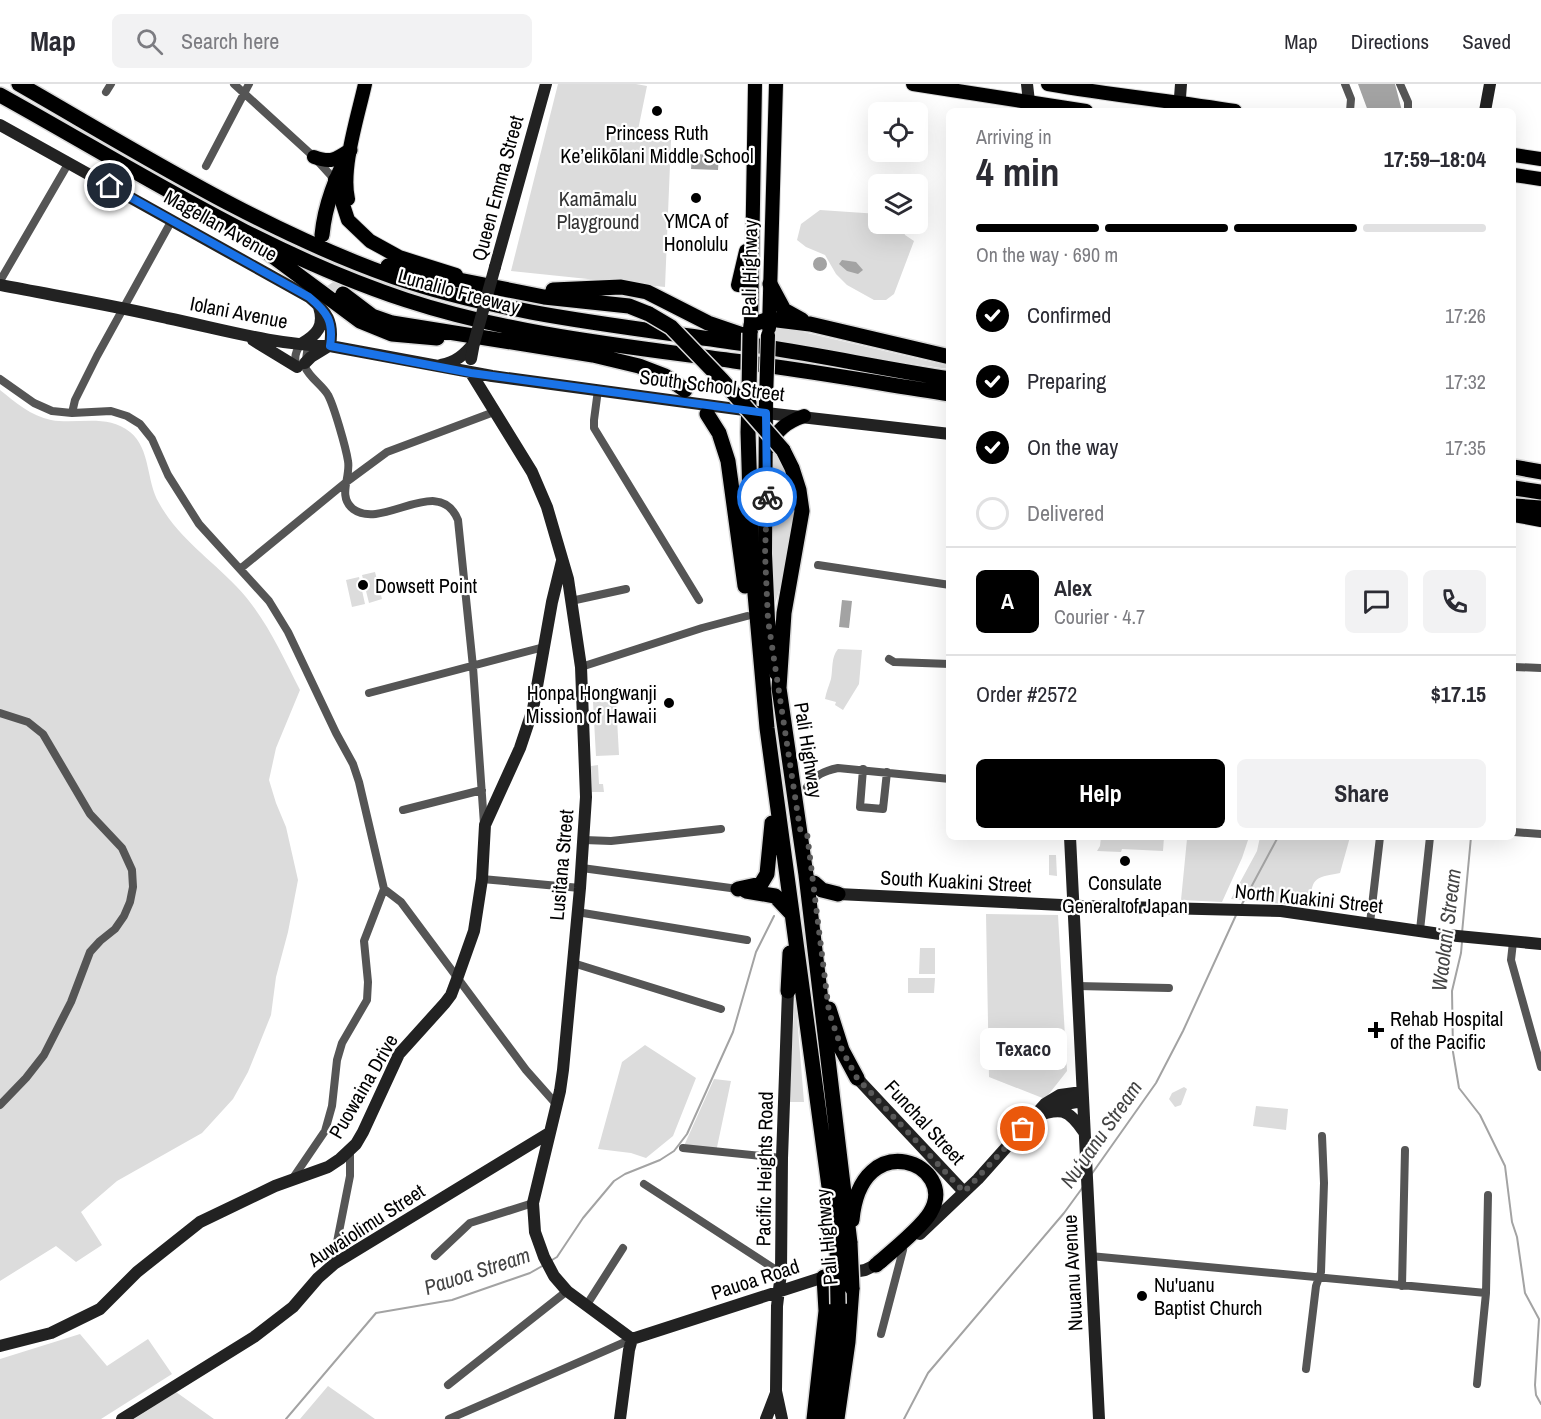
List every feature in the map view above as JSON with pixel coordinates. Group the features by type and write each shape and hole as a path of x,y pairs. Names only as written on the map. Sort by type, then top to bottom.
{"highway":[{"name":"Lunalilo Freeway","path":"20,84 220,198 283,231 333,254 396,277 481,301 594,322 786,350 946,378"},
{"name":"Lunalilo Freeway","path":"0,95 219,219 296,258 406,300 471,319 539,333 946,393"},
{"path":"322,235 325,213 335,180 350,150"},
{"path":"219,219 360,321 379,330 413,337 476,340"},
{"path":"333,254 544,297 629,306 671,327 783,450 799,490 802,511 784,613 779,688"},
{"path":"770,284 784,310 810,324"},
{"path":"522,292 621,287 638,290 662,299 708,323 786,350"},
{"path":"343,294 372,316 392,323 476,340 592,355 877,382"},
{"path":"751,329 769,319 810,324 946,356"},
{"name":"Pali Highway","path":"751,329 748,432 752,560 765,707 774,793 791,913 843,1245"},
{"path":"592,355 639,366 665,376 685,390"},
{"path":"707,414 718,433 728,460 747,616 765,707"},
{"path":"1516,467 1541,467"},
{"path":"1516,467 1541,472"},
{"path":"1516,488 1541,492"},
{"path":"1516,506 1541,508"},
{"name":"Pali Highway","path":"779,688 800,829 843,1245 845,1304 837,1419"},
{"path":"796,807 807,786"},
{"path":"738,889 761,884 767,874 774,793"},
{"path":"800,829 807,833 829,1012 842,1050 857,1078"},
{"path":"813,883 822,890 837,894"},
{"path":"738,889 775,896 791,913"},
{"path":"816,910 826,899 837,894"},
{"path":"788,991 789,958 794,932"},
{"path":"843,1245 857,1191 868,1174 884,1164 899,1161 911,1162 922,1168 933,1187 935,1196 929,1214 876,1265"},
{"path":"813,1419 826,1311 824,1277"},
{"name":"Pali Highway","path":"826,1419 845,1304"}],"main road":[{"path":"365,84 350,150 346,192 353,215 370,241 380,248 450,272 466,280"},
{"name":"Queen Emma Street","path":"471,373 467,358 476,340 546,84"},
{"name":"Pali Highway","path":"751,329 755,84"},
{"name":"Pali Highway","path":"776,84 766,406 765,554 768,620 779,688"},
{"path":"913,84 1030,107 1027,84"},
{"path":"1048,84 1179,107 1181,84"},
{"path":"1486,108 1490,84"},
{"name":"Magellan Avenue","path":"0,125 287,284 319,305"},
{"path":"314,157 325,161 336,160 350,150"},
{"path":"1516,155 1541,159"},
{"path":"1516,175 1541,179"},
{"path":"335,180 348,220 362,231"},
{"name":"Iolani Avenue","path":"0,283 125,308 250,337 304,345 330,346 471,373"},
{"path":"304,345 320,328 322,320 319,305"},
{"path":"250,337 255,342 301,365 316,353 330,346 332,332 329,318 319,305"},
{"path":"437,366 467,358"},
{"name":"South School Street","path":"471,373 750,410 766,406 804,416 946,434"},
{"name":"Lusitana Street","path":"471,373 532,472 548,507 568,579 581,667 586,761 582,868 563,1070 557,1105 533,1203 535,1232 554,1276 567,1292 632,1340"},
{"path":"765,470 770,444 777,432 789,422 804,416"},
{"path":"1516,515 1541,520"},
{"name":"Puowaina Drive","path":"0,1346 51,1333 100,1308 137,1272 200,1222 293,1178 328,1167 350,1151 363,1132 399,1054 445,1003 458,979 474,931 482,879 485,825 520,748 533,709 552,602 562,561"},
{"path":"547,630 555,613 560,608 572,605"},
{"name":"Nuuanu Avenue","path":"1070,840 1099,1419"},
{"name":"South Kuakini Street","path":"837,894 1072,906"},
{"name":"North Kuakini Street","path":"1072,906 1281,911 1447,935 1541,944"},
{"name":"Pacific Heights Road","path":"782,1419 777,1391 788,991"},
{"name":"Funchal Street","path":"857,1078 964,1192"},
{"name":"Pauoa Road","path":"632,1340 824,1277 866,1270 876,1265 903,1250 964,1192 1042,1107 1057,1096 1082,1096"},
{"path":"1033,1118 1050,1111 1064,1112 1076,1120 1084,1132"},
{"name":"Auwaiolimu Street","path":"122,1419 254,1337 293,1307 318,1278 334,1264 549,1133"},
{"path":"620,1419 632,1340"},
{"path":"766,1419 777,1391"}],"street":[{"path":"234,84 314,157 335,180"},
{"path":"206,166 249,84"},
{"path":"1345,84 1351,99 1350,108"},
{"path":"1400,84 1408,102 1408,108"},
{"path":"0,283 68,164"},
{"path":"72,413 75,400 97,356 172,220"},
{"path":"304,345 296,351 295,359 328,395 349,464 345,483 346,499 354,509 372,514 433,501 443,503 454,512 460,530 485,825"},
{"path":"0,379 34,403 52,411 72,413 111,411 127,416 140,424 152,438 168,475 195,518 269,601 288,632 336,733 348,752 359,782 384,889 364,941 368,982 367,1000 342,1043 337,1060 332,1106 325,1131 293,1178"},
{"path":"598,390 594,420 597,434 699,600"},
{"path":"240,569 345,483 387,452 494,412"},
{"path":"818,565 946,584"},
{"path":"572,605 626,589"},
{"path":"581,667 747,616"},
{"path":"369,693 544,647"},
{"path":"889,659 894,662 946,664"},
{"path":"1516,667 1541,668"},
{"path":"0,713 28,722 43,734 90,814 122,848 132,870 133,886 124,916 115,929 90,952 71,1002 44,1055 0,1106"},
{"path":"807,786 814,777 824,771 838,768 946,779"},
{"path":"863,769 860,807 883,809 887,772"},
{"path":"403,810 482,790"},
{"path":"584,840 611,841 722,829"},
{"path":"1516,832 1541,834"},
{"path":"1370,923 1380,840"},
{"path":"1420,930 1430,840"},
{"path":"582,868 738,889"},
{"path":"482,879 580,888"},
{"path":"384,889 401,902 526,1070 557,1105"},
{"path":"577,912 747,940"},
{"path":"1513,942 1511,960 1541,1067"},
{"path":"573,963 721,1009"},
{"path":"1077,986 1169,988"},
{"path":"1306,1370 1316,1286 1321,1272 1324,1183 1322,1136"},
{"path":"683,1148 782,1158"},
{"path":"1402,1286 1405,1150"},
{"path":"334,1264 350,1176 350,1151"},
{"path":"644,1184 781,1273"},
{"path":"1477,1384 1486,1293 1488,1195"},
{"path":"435,1256 470,1223 533,1203"},
{"path":"586,1306 623,1248"},
{"path":"881,1334 903,1250"},
{"path":"1090,1256 1486,1293"},
{"path":"448,1385 567,1292"},
{"name":"Pauoa Road","path":"449,1419 632,1340"}],"green space":[{"name":"Kamāmalu Playground","path":"558,84 647,86 637,135 671,140 665,287 511,271"},
{"path":"759,84 763,84 760,310 752,315"},
{"path":"820,210 868,213 868,234 905,234 914,241 894,294 886,300 874,300 847,285 836,274 825,255 806,247 797,240 801,224"},
{"path":"773,325 946,365 946,369 869,358 770,340"},
{"path":"0,390 24,408 44,418 111,423 121,426 137,439 145,456 155,494 166,515 184,536 236,586 256,610 272,635 300,690 276,748 269,780 286,827 298,880 276,977 271,1015 248,1072 233,1099 202,1133 117,1181 81,1212 102,1245 76,1262 56,1246 0,1281"},
{"path":"771,446 785,469 792,496 791,528 785,565 773,609 771,601"},
{"path":"375,572 382,599 369,603 362,575"},
{"path":"359,577 365,604 352,607 346,580"},
{"path":"838,649 862,650 859,684 843,710 835,705 836,702 825,699 831,679 833,659"},
{"path":"616,701 619,755 596,756 593,702"},
{"path":"598,765 599,784 603,784 604,792 592,792 591,766"},
{"path":"1101,840 1164,840 1163,851 1122,849 1121,852 1097,851"},
{"path":"1187,840 1248,840 1222,902 1181,900"},
{"path":"1259,840 1349,840 1340,873 1324,876 1316,881 1313,885 1309,906 1231,899 1257,851"},
{"path":"1049,855 1056,855 1057,876 1049,875"},
{"path":"986,914 1058,915 1067,1071 1045,1099 989,1077"},
{"path":"920,948 935,948 935,974 919,974"},
{"path":"908,978 935,978 934,993 908,993"},
{"path":"795,992 804,1102 789,1102"},
{"path":"645,1045 696,1078 673,1136 646,1158 631,1153 598,1149 622,1062"},
{"path":"714,1079 731,1081 716,1152 683,1148"},
{"path":"1184,1087 1187,1089 1181,1105 1175,1107 1169,1099 1172,1093"},
{"path":"1256,1106 1288,1109 1286,1130 1253,1126"},
{"path":"80,1334 107,1366 148,1339 172,1374 101,1419 0,1419 0,1359"},
{"path":"328,1386 375,1419 300,1419"},
{"path":"176,1392 214,1419 134,1419"}],"shaded area":[{"path":"1358,84 1395,84 1401,108 1367,108"},
{"path":"692,154 719,155 718,170 691,169"},
{"path":"817,257 823,257 827,264 823,271 817,271 813,267 813,261"},
{"path":"842,260 856,262 863,270 858,274 847,271 839,264"},
{"path":"842,600 852,601 849,628 839,627"}],"waterway":[{"name":"Nuʻuanu Stream","path":"1241,906 1276,840"},
{"name":"Waolani Stream","path":"1462,933 1471,840"},
{"name":"Nuʻuanu Stream","path":"1091,1175 1156,1083 1183,1031 1237,913"},
{"name":"Pauoa Stream","path":"552,1260 557,1257 583,1218 614,1181 674,1151 687,1134 733,1032 756,952 774,916"},
{"name":"Waolani Stream","path":"1462,942 1452,991 1453,1052 1459,1088 1480,1115 1505,1166 1525,1293 1539,1319 1535,1385 1536,1395 1541,1404"},
{"name":"Nuʻuanu Stream","path":"904,1419 928,1373 1064,1213 1083,1187"},
{"name":"Pauoa Stream","path":"286,1419 376,1313 452,1300 530,1273 544,1265"}],"tunnel":[{"path":"322,238 326,268 343,294"}],"way so far":[{"path":"767,497 765,554 768,620 800,829 807,833 829,1012 842,1050 857,1078 964,1192 1023,1129"}],"place":[{"name":"Princess Ruth Ke’elikōlani Middle School","path":"657,111"},
{"name":"YMCA of Honolulu","path":"696,198"},
{"name":"Dowsett Point","path":"363,585"},
{"name":"Honpa Hongwanji Mission of Hawaii","path":"669,703"},
{"name":"Consulate General of Japan","path":"1125,861"},
{"name":"Rehab Hospital of the Pacific","path":"1376,1030"},
{"name":"Texaco","path":"1023,1129"},
{"name":"Nu'uanu Baptist Church","path":"1142,1296"}],"route":[{"path":"110,186 309,297 329,318 332,332 330,346 471,373 766,413 767,497"}]}
